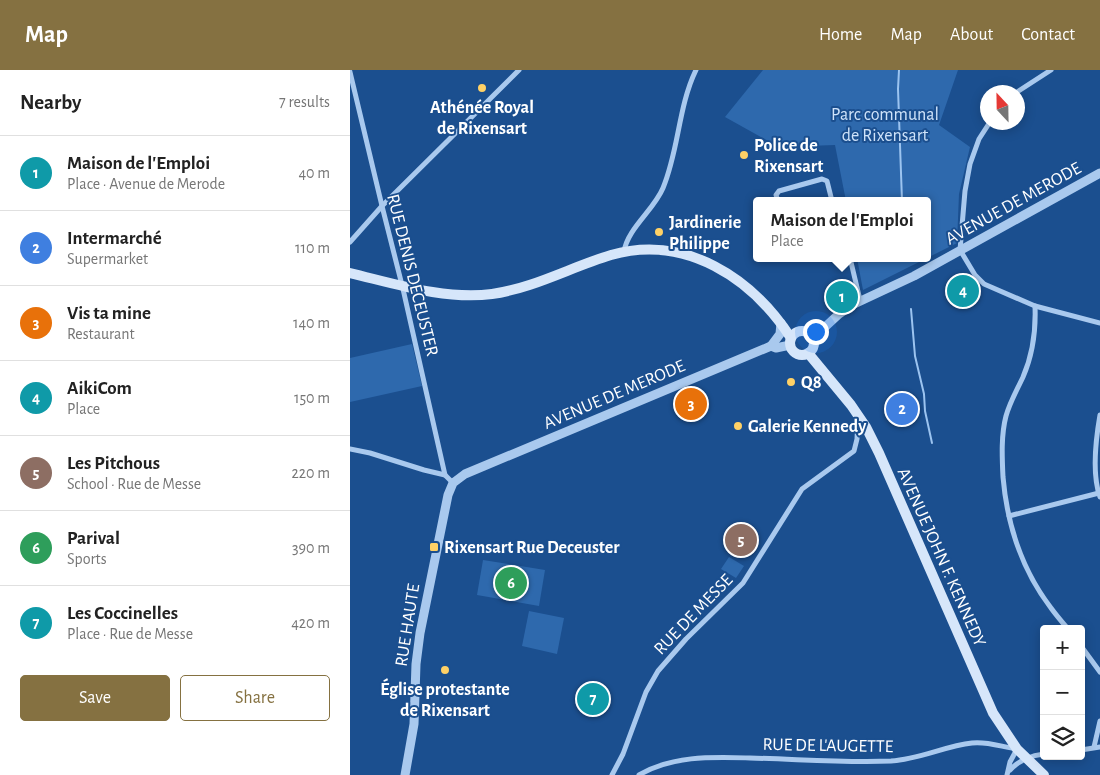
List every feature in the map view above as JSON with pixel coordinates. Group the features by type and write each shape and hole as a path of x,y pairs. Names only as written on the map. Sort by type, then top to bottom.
{"main road":[{"path":"350,273 402,285 468,296 498,293 520,288 624,252 647,250 672,252 696,258 716,266 752,291 780,322 792,350 799,355 808,353 814,342 808,333 804,331 798,332 790,342"},
{"name":"AVENUE JOHN F. KENNEDY","path":"808,353 858,414 879,453 993,713 1017,749 1044,775"}],"street":[{"path":"350,242 382,206 518,70"},
{"path":"624,252 626,241 663,189 671,166 685,98 696,70"},
{"path":"1025,87 1051,70"},
{"name":"RUE DENIS DECEUSTER","path":"350,72 402,285 445,475"},
{"path":"985,130 979,139 970,164 965,191 960,250 975,275 984,284 1035,306 1100,323"},
{"name":"AVENUE DE MERODE","path":"814,342 825,327 839,314 860,300 914,276 1100,173"},
{"path":"777,197 779,190 822,179 827,181 831,197"},
{"path":"350,237 362,228"},
{"path":"851,262 860,300"},
{"path":"1035,306 1036,321 1033,346 1023,377 1009,408 1002,442 1006,500 1016,542 1027,567 1051,609 1065,625"},
{"path":"771,346 780,334 780,322"},
{"name":"AVENUE DE MERODE","path":"453,482 465,474 771,346 776,348 790,342"},
{"name":"RUE DE MESSE","path":"612,775 623,754 646,692 658,671 686,639 743,583 802,489 854,451 857,439 858,414"},
{"path":"1010,516 1099,495 1096,454 1100,415"},
{"path":"350,449 445,475 453,482"},
{"name":"RUE HAUTE","path":"405,775 414,724 416,664 420,633 448,495 453,482"},
{"path":"1085,651 1100,672"},
{"path":"1097,747 1100,721"},
{"name":"RUE DE L'AUGETTE","path":"639,775 666,763 694,759 780,758 872,762 918,758 974,743 1017,749"},
{"path":"1007,774 1017,749"},
{"path":"1007,774 1016,764 1040,754"}],"green space":[{"name":"Parc communal de Rixensart","path":"763,70 958,70 939,125 970,147 959,194 957,243 931,256 931,197 845,197 835,145 779,147 725,117"},
{"path":"858,262 919,262 863,290"},
{"path":"412,344 422,386 350,402 350,358"},
{"path":"729,557 744,566 736,578 721,569"},
{"path":"483,560 545,570 539,606 477,595"},
{"path":"529,611 564,618 557,654 522,646"}],"waterway":[{"path":"899,70 902,197"},
{"path":"911,309 915,356 924,394 925,411 932,443"}],"place":[{"name":"Athénée Royal de Rixensart","path":"482,88"},
{"name":"Police de Rixensart","path":"744,155"},
{"name":"Jardinerie Philippe","path":"659,232"},
{"name":"AikiCom","path":"963,291"},
{"name":"Maison de l'Emploi","path":"842,297"},
{"name":"Q8","path":"791,382"},
{"name":"Vis ta mine","path":"691,404"},
{"name":"Intermarché","path":"902,409"},
{"name":"Galerie Kennedy","path":"738,426"},
{"name":"Les Pitchous","path":"741,540"},
{"name":"Rixensart Rue Deceuster","path":"434,547"},
{"name":"Parival","path":"511,583"},
{"name":"Église protestante de Rixensart","path":"445,670"},
{"name":"Les Coccinelles","path":"593,699"}]}
